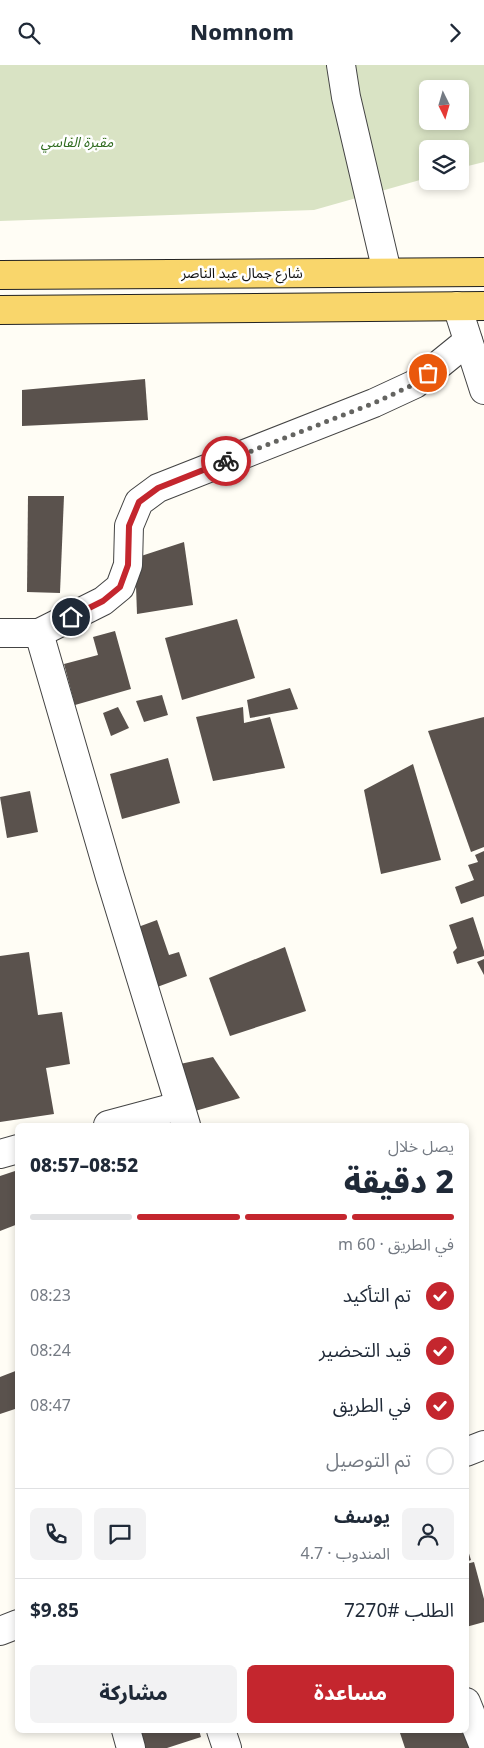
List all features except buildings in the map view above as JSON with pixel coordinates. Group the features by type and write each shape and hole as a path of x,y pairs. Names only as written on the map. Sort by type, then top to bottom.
{"main road":[{"name":"شارع جمال عبد الناصر","path":"0,275 484,271"},
{"path":"0,310 484,306"}],"street":[{"path":"341,65 346,97 387,272"},
{"path":"457,306 484,390"},
{"path":"0,633 39,633 103,601 120,587 128,565 129,526 139,502 158,488 382,399 415,384 468,341"},
{"path":"39,633 183,1115 123,1123"},
{"path":"0,1154 15,1150"},
{"path":"469,1451 484,1445"},
{"path":"0,1631 15,1625"},
{"path":"469,1710 484,1747"},
{"path":"127,1733 131,1748"},
{"path":"222,1733 227,1748"}],"green space":[{"name":"مقبرة الفاسي","path":"0,65 484,65 484,162 469,166 469,140 419,140 419,180 314,210 0,221"}],"way so far":[{"path":"226,461 374,403 415,384 428,373"}],"route":[{"path":"71,617 103,601 120,587 128,565 129,526 139,502 158,488 226,461"}]}
